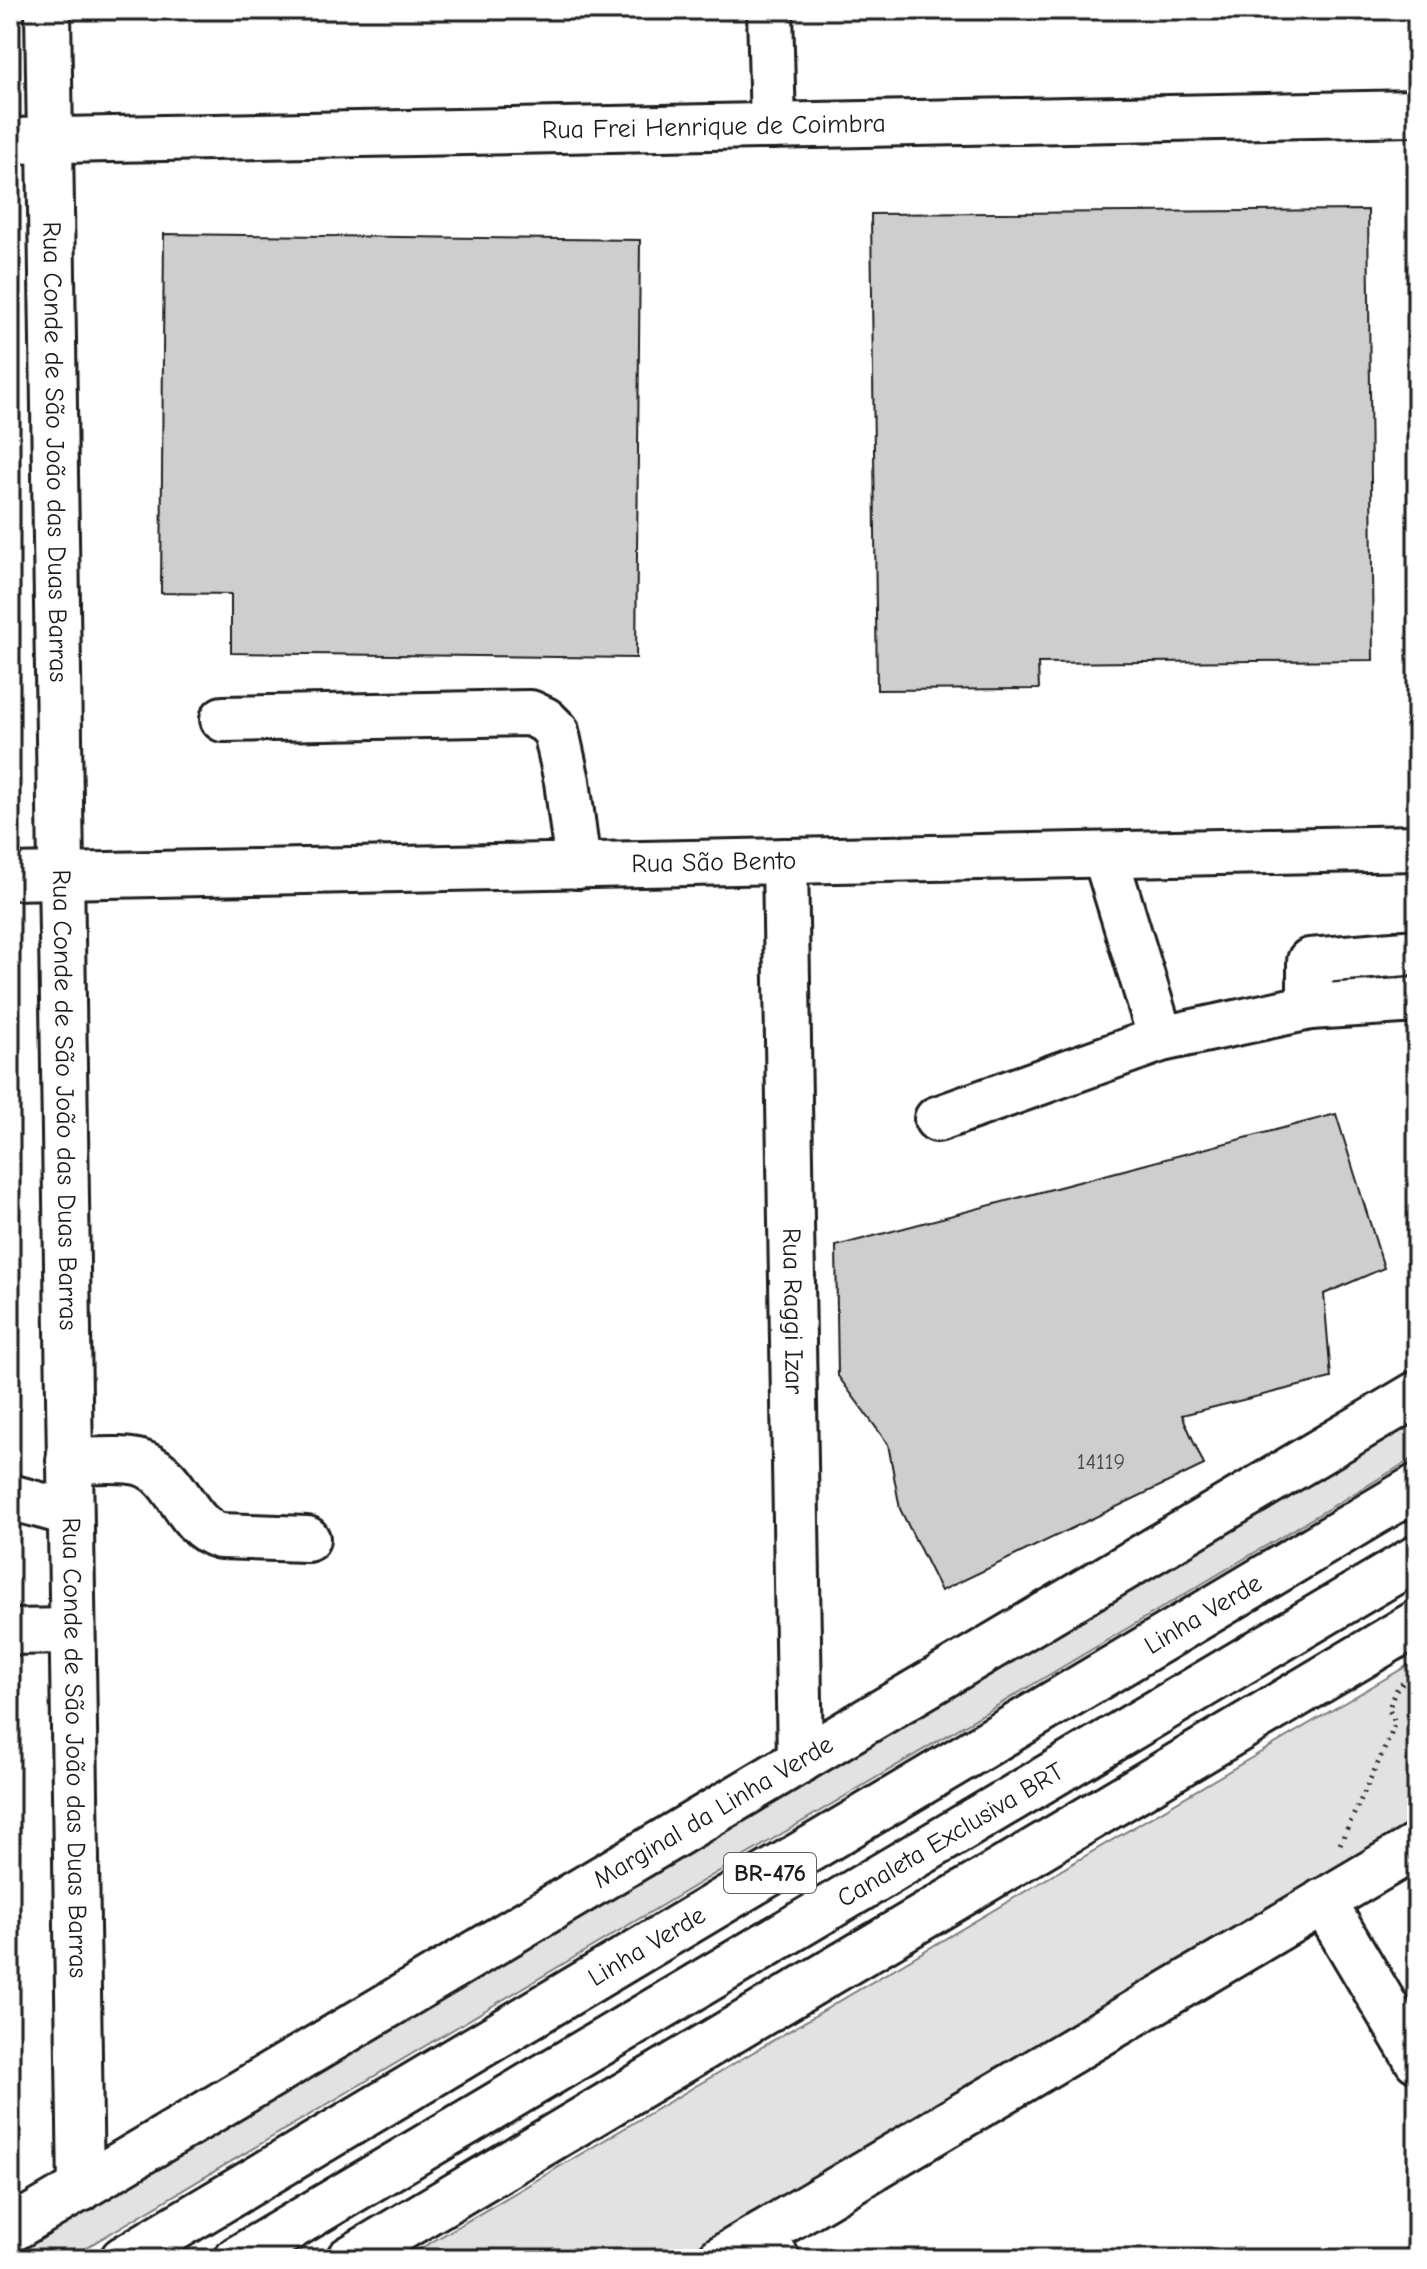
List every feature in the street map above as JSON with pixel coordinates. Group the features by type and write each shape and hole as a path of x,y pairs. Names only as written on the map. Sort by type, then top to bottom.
{"main road":[{"name":"Rua Conde de São João das Duas Barras","path":"48,10 30,140 60,876 81,2189"},
{"path":"770,10 773,126"},
{"name":"Rua Frei Henrique de Coimbra","path":"30,140 1417,113"},
{"path":"223,719 530,713 545,720 556,731 567,781 578,866"},
{"name":"Rua São Bento","path":"10,877 1417,848"},
{"path":"1105,855 1161,1039"},
{"name":"Rua Raggi Izar","path":"785,861 800,1761"},
{"path":"1310,1007 1310,961 1417,952"},
{"path":"937,1119 1161,1039 1310,1007 1417,1000"},
{"name":"Marginal da Linha Verde","path":"10,2230 1417,1394"},
{"path":"69,1461 141,1463 163,1474 207,1532 220,1536 307,1539"},
{"name":"Linha Verde","path":"123,2259 1417,1487"},
{"path":"10,1497 69,1513"},
{"name":"Canaleta Exclusiva BRT","path":"237,2259 1417,1558"},
{"path":"349,2259 1417,1623"},
{"path":"10,1632 72,1631"},
{"path":"720,2259 770,2246 1323,1901 1417,1846"},
{"path":"1323,1901 1417,2060"}],"path":[{"path":"1337,1850 1390,1737 1395,1722 1389,1710 1392,1696 1400,1683 1417,1677"}],"shaded area":[{"path":"1417,1415 1417,1456 67,2259 10,2259 10,2250"},
{"path":"1417,1660 1417,1819 680,2259 403,2259"}],"building":[{"path":"1368,210 1373,660 1038,663 1039,689 877,690 871,214"},
{"path":"164,234 640,240 636,658 231,653 231,594 161,593"},
{"path":"1336,1114 1384,1268 1324,1294 1331,1378 1182,1415 1204,1465 941,1591 900,1509 888,1444 838,1376 836,1246"}]}
